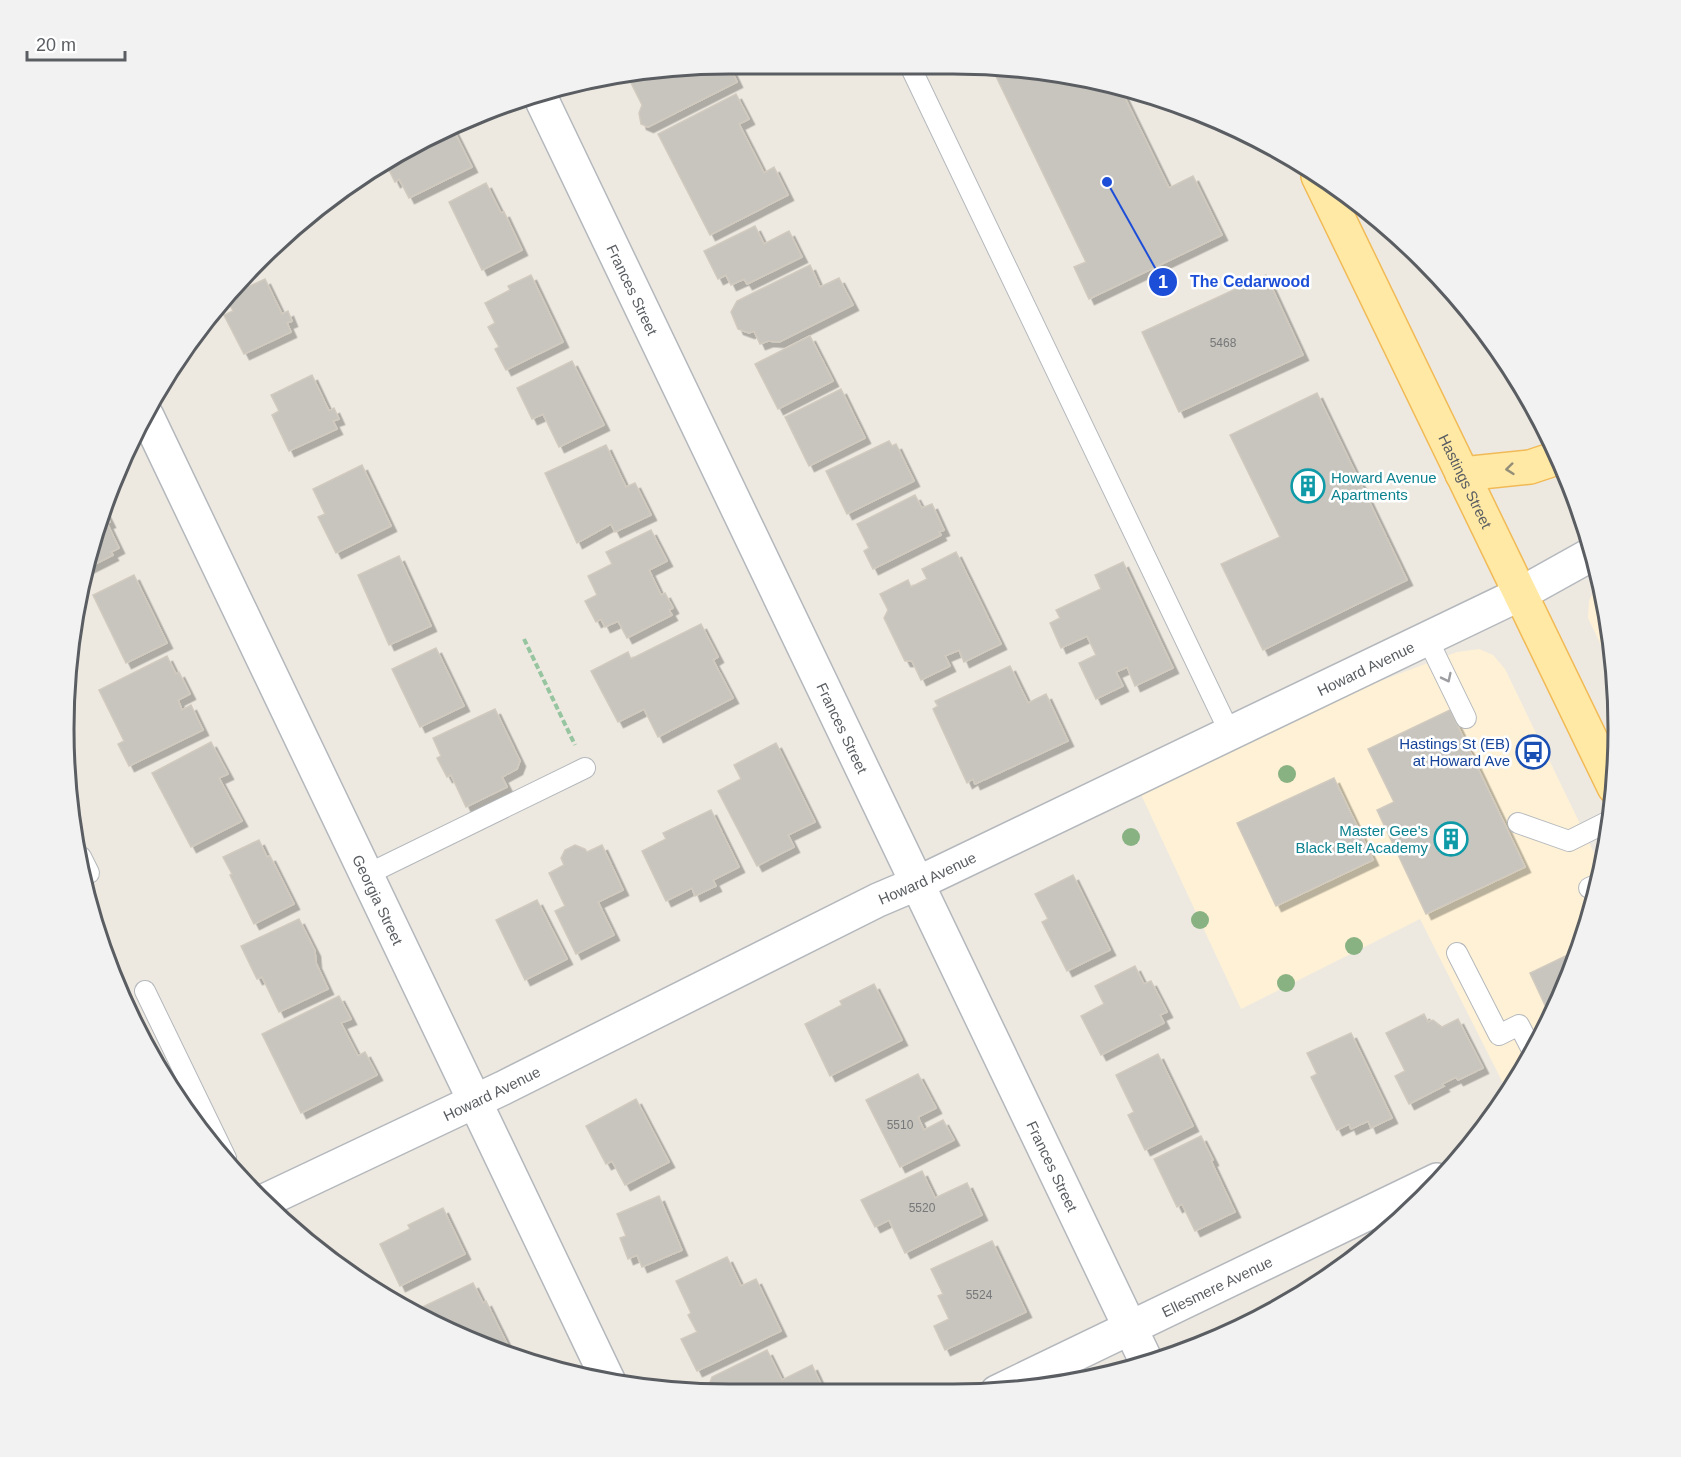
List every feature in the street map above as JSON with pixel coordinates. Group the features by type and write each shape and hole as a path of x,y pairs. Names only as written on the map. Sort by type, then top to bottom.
{"main road":[{"name":"Hastings Street","path":"1325,190 1606,771"},
{"path":"1461,474 1530,467 1550,460"}],"street":[{"name":"Frances Street","path":"542,101 1143,1355"},
{"name":"Georgia Street","path":"150,422 604,1371"},
{"name":"Howard Avenue","path":"271,1198 474,1101 878,900 918,883 1520,594 1585,558"},
{"name":"Ellesmere Avenue","path":"1023,1379 1419,1189"}],"lane":[{"path":"914,74 1230,733"},
{"path":"1427,638 1466,718"},
{"path":"366,875 585,768"},
{"path":"1518,824 1569,841 1600,825"},
{"path":"1457,953 1499,1035 1519,1025 1528,1042"},
{"path":"145,991 214,1133"}],"path":[{"path":"524,639 585,768"}],"shaded area":[{"path":"1593,592 1602,648 1588,618 1589,601"},
{"path":"1479,649 1493,655 1505,669 1595,855 1573,939 1558,979 1520,1056 1503,1083 1420,919 1241,1009 1138,788 1306,709 1457,652"}],"building":[{"path":"733,74 737,82 648,127 641,124 639,113 642,105 630,81 686,75"},
{"path":"995,75 1080,86 1124,97 1169,188 1193,176 1222,235 1089,299 1074,267 1086,262"},
{"path":"736,94 749,119 739,124 764,173 774,167 788,195 710,235 658,134"},
{"path":"455,134 472,167 409,198 399,179 395,182 388,169"},
{"path":"486,183 501,213 504,212 522,250 482,270 449,202"},
{"path":"755,226 764,244 789,231 802,257 747,284 744,279 731,285 726,275 718,279 704,251"},
{"path":"810,265 820,287 839,278 853,305 779,342 768,341 760,344 754,331 749,333 738,329 731,312 737,301"},
{"path":"531,275 563,342 506,370 495,349 499,347 488,327 495,323 485,303 510,290 508,286"},
{"path":"1266,275 1303,355 1179,412 1142,332"},
{"path":"265,279 282,314 288,311 292,321 287,323 291,332 244,354 224,315 233,311 230,305 243,289"},
{"path":"810,336 833,381 778,409 755,364"},
{"path":"572,361 604,425 559,447 543,414 532,419 517,388"},
{"path":"312,375 329,411 334,408 339,419 333,421 337,429 289,451 272,415 279,411 271,395"},
{"path":"841,389 865,438 809,466 785,417"},
{"name":"Howard Avenue Apartments","path":"1317,393 1407,580 1263,650 1221,564 1280,537 1230,435"},
{"path":"889,441 892,446 896,444 914,481 847,514 826,471"},
{"path":"606,445 626,487 635,483 651,515 615,532 611,524 577,543 545,473"},
{"path":"362,465 391,526 336,553 318,517 325,514 313,489"},
{"path":"915,495 922,508 932,504 944,530 939,532 941,535 873,569 864,551 869,548 857,524"},
{"path":"108,518 110,522 107,523 119,548 111,552 113,555 95,564"},
{"path":"651,530 667,561 649,570 661,595 665,593 673,608 669,610 672,615 627,638 618,621 605,627 601,619 596,622 585,601 597,595 588,576 612,564 606,552"},
{"path":"956,552 1001,644 964,662 959,650 945,656 950,666 921,680 912,661 905,661 884,618 888,610 880,594 908,580 911,587 927,579 922,569"},
{"path":"399,556 431,626 389,645 358,575"},
{"path":"1123,562 1173,668 1135,686 1127,667 1116,672 1123,686 1096,699 1079,663 1096,655 1087,636 1061,648 1050,623 1060,618 1056,610 1101,589 1095,575"},
{"path":"134,575 167,643 126,663 93,595"},
{"path":"701,624 718,657 713,660 733,698 658,737 644,709 618,722 591,671 628,652 631,659"},
{"path":"436,648 464,706 420,727 392,669"},
{"path":"167,656 176,674 179,672 190,694 178,700 182,710 191,705 203,730 129,766 118,744 124,741 99,690"},
{"path":"1010,666 1028,703 1046,694 1068,741 975,784 973,779 967,783 933,709 938,706 935,701"},
{"path":"495,709 520,761 517,769 502,777 507,787 466,807 451,775 447,777 437,758 441,756 433,738"},
{"name":"Master Gee's Black Belt Academy","path":"1450,710 1525,867 1426,914 1377,810 1394,802 1368,749"},
{"path":"211,742 228,774 219,778 242,821 191,847 152,773"},
{"path":"776,743 815,822 788,835 794,847 757,866 718,791 741,779 734,765"},
{"path":"1334,778 1373,860 1276,906 1237,823"},
{"path":"711,810 739,867 713,880 716,886 695,896 692,888 666,901 642,851 666,839 663,833"},
{"path":"259,840 267,857 270,856 294,904 254,924 223,857"},
{"path":"575,845 587,852 602,845 623,890 598,902 614,935 576,954 555,911 565,906 549,873 564,865 561,858 565,850"},
{"path":"1073,875 1110,950 1067,971 1042,922 1048,919 1035,894"},
{"path":"537,900 567,959 525,980 496,920"},
{"path":"299,919 315,951 316,963 328,989 279,1012 262,977 257,979 241,946"},
{"path":"1567,955 1545,1006 1530,973"},
{"path":"1135,966 1144,984 1151,981 1167,1012 1160,1015 1164,1023 1101,1055 1081,1016 1104,1004 1095,986"},
{"path":"874,984 902,1040 830,1076 805,1024 842,1005 840,1001"},
{"path":"339,996 351,1019 341,1023 358,1056 365,1052 377,1075 301,1113 262,1034"},
{"path":"1424,1014 1428,1022 1433,1020 1442,1027 1458,1019 1483,1068 1458,1080 1456,1077 1442,1084 1444,1086 1409,1104 1395,1076 1405,1071 1386,1033"},
{"path":"1351,1033 1392,1118 1371,1128 1368,1121 1351,1129 1349,1124 1337,1130 1311,1077 1317,1074 1307,1053"},
{"path":"1158,1054 1193,1126 1145,1150 1128,1115 1134,1112 1116,1075"},
{"path":"918,1074 936,1108 918,1117 924,1130 943,1120 954,1140 900,1167 866,1100"},
{"path":"636,1099 669,1162 625,1185 612,1161 606,1164 586,1126"},
{"path":"1201,1136 1235,1212 1195,1231 1182,1204 1177,1207 1154,1159"},
{"path":"922,1171 935,1198 967,1183 982,1215 905,1253 889,1220 875,1227 861,1200"},
{"path":"659,1196 682,1250 642,1267 637,1255 628,1259 620,1238 626,1236 617,1214"},
{"path":"443,1208 465,1254 400,1286 380,1244 410,1229 408,1225"},
{"path":"992,1241 1026,1312 945,1350 934,1326 949,1319 938,1296 943,1294 931,1269"},
{"path":"727,1257 741,1286 756,1279 781,1331 697,1371 681,1339 697,1332 688,1315 691,1313 676,1281"},
{"path":"473,1283 483,1303 486,1301 508,1345 478,1334 422,1307"},
{"path":"767,1350 782,1380 812,1365 821,1384 710,1383 712,1377"}],"place":[{"name":"The Cedarwood","path":"1107,182"},
{"name":"Howard Avenue Apartments","path":"1308,486"},
{"name":"Hastings St (EB) at Howard Ave","path":"1533,752"},
{"name":"Master Gee's Black Belt Academy","path":"1451,839"}]}
